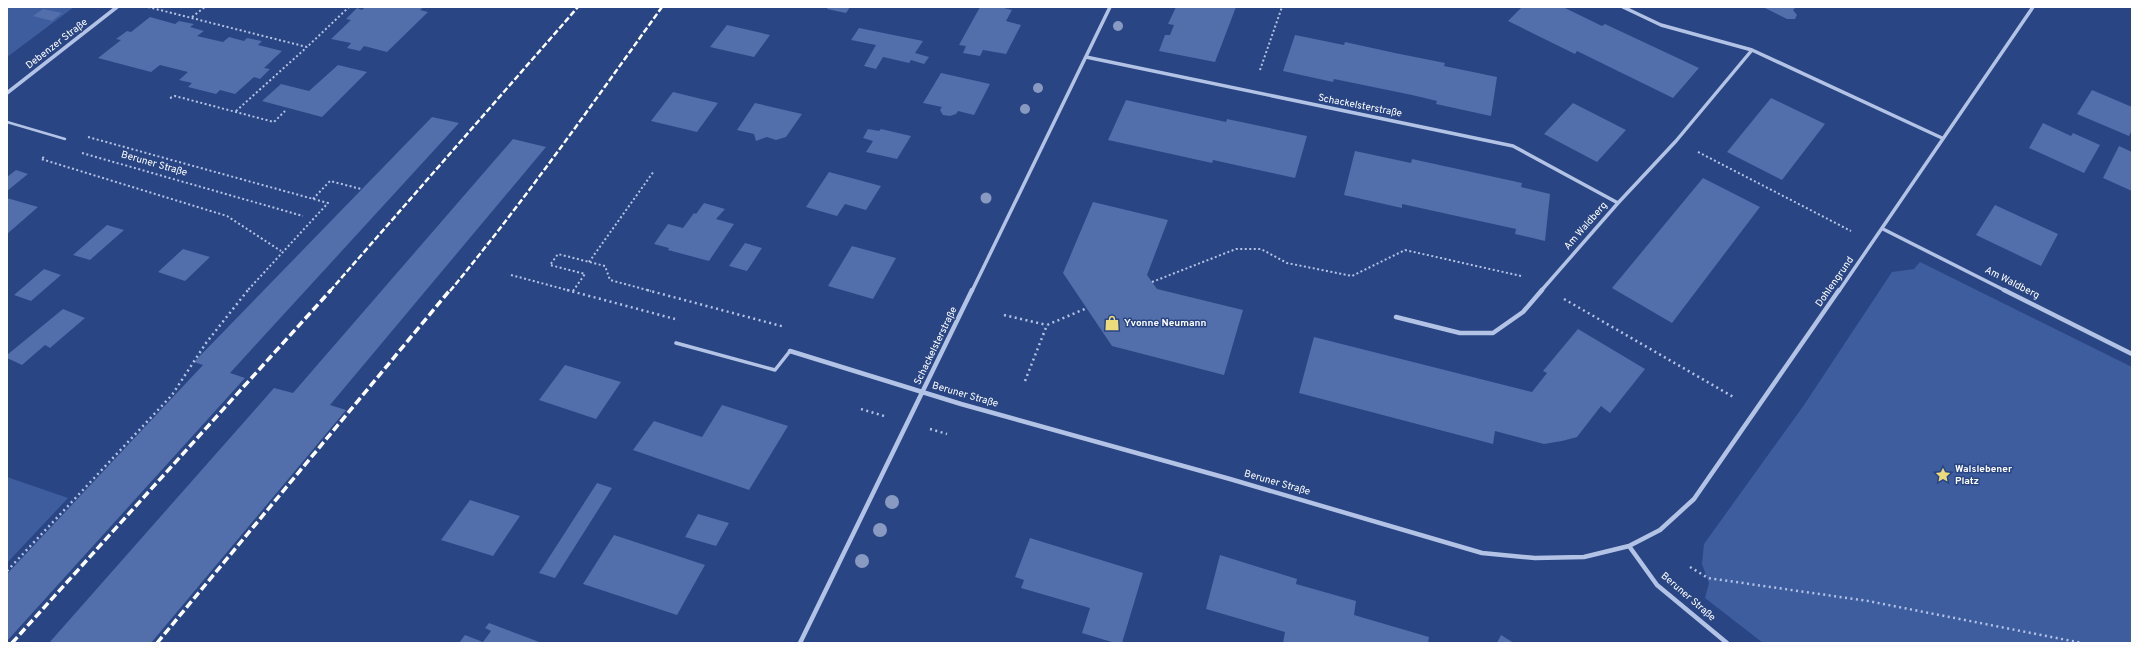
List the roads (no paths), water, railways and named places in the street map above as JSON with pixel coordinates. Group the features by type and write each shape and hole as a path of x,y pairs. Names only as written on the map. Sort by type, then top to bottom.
{"street":[{"name":"Debenzer Straße","path":"7,93 117,7"},
{"name":"Schackelsterstraße","path":"800,643 924,393 1110,7"},
{"path":"1623,7 1661,25 1752,50 1942,138"},
{"name":"Dohlengrund","path":"1629,546 1660,530 1694,499 1874,243 1942,138 2034,7"},
{"name":"Am Waldberg","path":"1396,317 1460,333 1493,333 1523,312 1618,203 1676,141 1752,50"},
{"name":"Schackelsterstraße","path":"1086,57 1252,93 1514,146 1618,203"},
{"name":"Am Waldberg","path":"1883,229 2132,354"},
{"name":"Beruner Straße","path":"790,351 924,393 1238,481 1482,553 1535,558 1584,557 1629,546 1657,585 1727,643"}],"lane":[{"path":"7,122 65,139"},
{"path":"676,344 775,370 790,351"}],"railway":[{"path":"330,291 578,7"},
{"path":"450,291 532,186 662,7"},
{"path":"12,643 331,290"},
{"path":"157,643 450,290"}],"place":[{"name":"Yvonne Neumann","path":"1112,323"},
{"name":"Walslebener Platz","path":"1943,475"}]}
